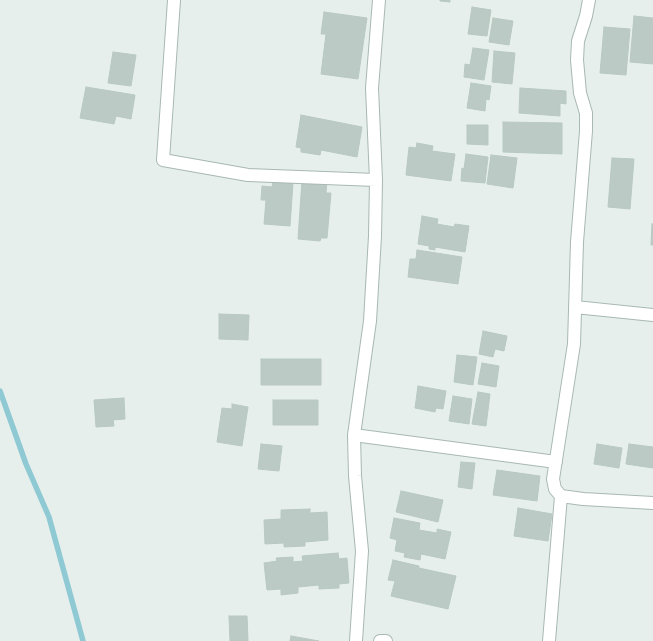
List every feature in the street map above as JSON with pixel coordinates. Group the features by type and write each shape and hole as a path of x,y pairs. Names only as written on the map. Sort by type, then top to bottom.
{"street":[{"path":"174,0 164,160 248,175 376,180"},
{"path":"356,641 362,551 355,476 354,435 370,322 375,236 376,180 372,88 379,0"},
{"path":"589,0 578,41 577,60 580,93 586,113 586,131 577,242 574,344 556,462 554,479 555,489 561,496 583,499 653,503"},
{"path":"575,307 653,315"},
{"path":"354,435 556,462"},
{"path":"549,641 561,496"},
{"path":"380,641 386,641"}],"building":[{"path":"450,0 450,2 440,1"},
{"path":"472,7 491,10 487,36 468,34"},
{"path":"324,12 367,18 358,79 321,74 326,34 321,34"},
{"path":"634,16 653,18 653,64 630,62"},
{"path":"493,18 513,21 509,45 489,42"},
{"path":"604,27 630,29 626,75 600,73"},
{"path":"473,48 489,50 484,80 464,77 465,64 470,65"},
{"path":"494,51 515,53 512,84 492,82"},
{"path":"113,52 136,55 131,86 108,83"},
{"path":"471,83 491,86 489,100 486,99 485,111 467,108"},
{"path":"86,87 135,95 131,119 116,116 114,124 80,118"},
{"path":"520,88 566,91 566,104 560,103 560,116 519,113"},
{"path":"301,115 362,127 357,157 321,150 320,155 301,152 301,148 296,147"},
{"path":"503,122 562,123 562,154 503,152"},
{"path":"467,125 488,125 488,145 467,144"},
{"path":"417,143 433,146 432,151 455,154 451,181 406,175 409,147 416,148"},
{"path":"466,154 488,157 485,183 461,181 462,168 464,169"},
{"path":"491,155 517,158 513,188 487,184"},
{"path":"612,158 634,159 630,209 608,207"},
{"path":"302,180 327,181 326,193 331,193 327,238 321,238 320,241 298,239"},
{"path":"273,181 293,183 290,226 264,224 266,200 261,200 262,186 272,187"},
{"path":"422,216 438,219 437,224 454,227 455,224 469,226 465,252 435,247 435,250 429,249 429,246 418,244"},
{"path":"652,224 653,245 651,245"},
{"path":"417,250 462,257 458,284 408,277 410,259 416,259"},
{"path":"219,314 249,315 248,340 219,339"},
{"path":"483,331 507,336 504,351 495,349 493,357 479,354"},
{"path":"457,355 477,357 473,385 454,382"},
{"path":"261,359 321,359 321,385 261,385"},
{"path":"482,363 499,366 496,387 478,384"},
{"path":"418,386 446,391 443,409 436,408 435,412 415,408"},
{"path":"478,392 490,394 486,426 472,424"},
{"path":"453,396 472,399 469,424 449,421"},
{"path":"124,398 125,419 113,420 114,426 96,427 94,400"},
{"path":"273,400 318,400 318,425 273,425"},
{"path":"232,404 248,407 242,446 217,442 222,408 232,409"},
{"path":"261,444 282,446 279,471 258,469"},
{"path":"597,444 622,448 619,468 594,464"},
{"path":"629,444 653,447 653,468 626,464"},
{"path":"461,462 475,463 472,489 458,487"},
{"path":"497,470 540,476 537,501 493,495"},
{"path":"401,491 443,500 438,522 396,512"},
{"path":"518,508 552,514 548,541 514,536"},
{"path":"310,509 310,513 327,512 328,540 305,542 305,546 284,547 284,543 265,544 264,520 281,519 281,510"},
{"path":"394,518 420,523 419,530 437,533 437,529 451,532 445,559 421,554 420,560 404,557 405,553 395,551 397,540 390,538"},
{"path":"338,553 339,559 347,558 349,583 339,584 339,588 319,589 319,585 298,587 298,593 281,595 281,589 267,590 264,563 277,561 276,558 293,557 293,562 303,561 302,556"},
{"path":"393,560 419,566 419,568 456,576 448,609 391,596 395,581 388,580"},
{"path":"229,616 247,616 248,641 230,641"},
{"path":"291,636 319,641 290,641"}],"waterway":[{"path":"0,391 26,464 49,517 83,641"}]}
